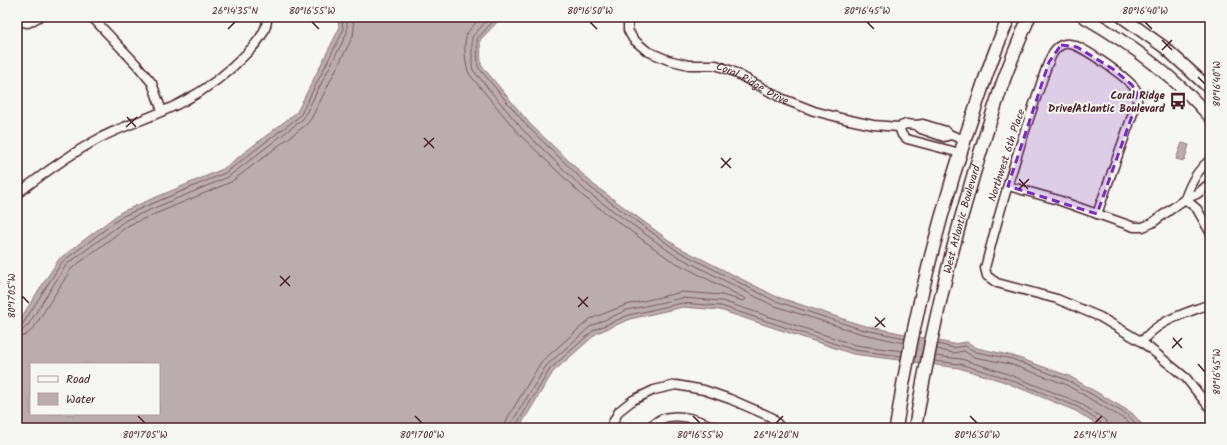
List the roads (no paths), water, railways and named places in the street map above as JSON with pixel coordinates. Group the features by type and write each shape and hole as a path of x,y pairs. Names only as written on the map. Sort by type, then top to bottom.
{"main road":[{"name":"West Atlantic Boulevard","path":"896,428 914,326 941,221 964,140 981,89 1009,17"},
{"name":"West Atlantic Boulevard","path":"915,428 925,372 948,268 980,152 1003,83 1029,17"},
{"path":"1084,17 1131,46 1154,63 1194,99 1210,118"},
{"path":"1122,17 1164,48 1210,88"},
{"path":"898,412 917,415"}],"street":[{"path":"17,21 28,23 39,17"},
{"path":"92,17 152,83 162,111"},
{"name":"Coral Ridge Drive","path":"628,17 628,30 633,39 647,51 668,60 689,65 716,65 732,71 783,99 814,111 873,125 899,127 906,124 916,125"},
{"path":"17,194 70,155 102,137 184,102 207,87 235,66 253,47 262,34 267,20"},
{"name":"Northwest 6th Place","path":"1097,214 1137,102 1137,92 1132,85 1113,69 1077,47 1069,44 1061,45 1054,51 1049,62 1026,128 985,268 987,276 997,283 1057,299 1100,317 1142,342"},
{"path":"911,140 916,125 921,130 944,137 951,136 964,140"},
{"path":"899,127 902,135 911,140 960,154"},
{"path":"1185,199 1192,181 1200,169 1210,160"},
{"path":"1008,186 1055,199 1134,227 1143,227 1161,217 1185,199 1197,194 1209,184 1197,174"},
{"path":"1185,199 1197,209 1210,232"},
{"path":"1210,304 1160,324 1148,333 1142,342 1186,378 1210,408"},
{"path":"610,428 619,411 633,400 654,390 676,386 704,390 730,399 771,417 781,428"},
{"path":"648,428 661,419 679,416 701,421 717,428"}],"water":[{"path":"338,17 502,17 480,40 481,65 530,124 594,185 678,247 775,296 861,325 953,344 967,342 977,348 1013,356 1069,376 1132,413 1145,428 1101,428 1076,411 1002,381 959,368 853,354 720,310 683,307 630,319 597,333 553,372 519,428 17,428 17,324 59,259 121,212 223,169 297,112 339,29"},
{"path":"1182,143 1189,145 1184,161 1176,159"}],"place":[{"name":"Coral Ridge Drive/Atlantic Boulevard","path":"1178,101"}]}
